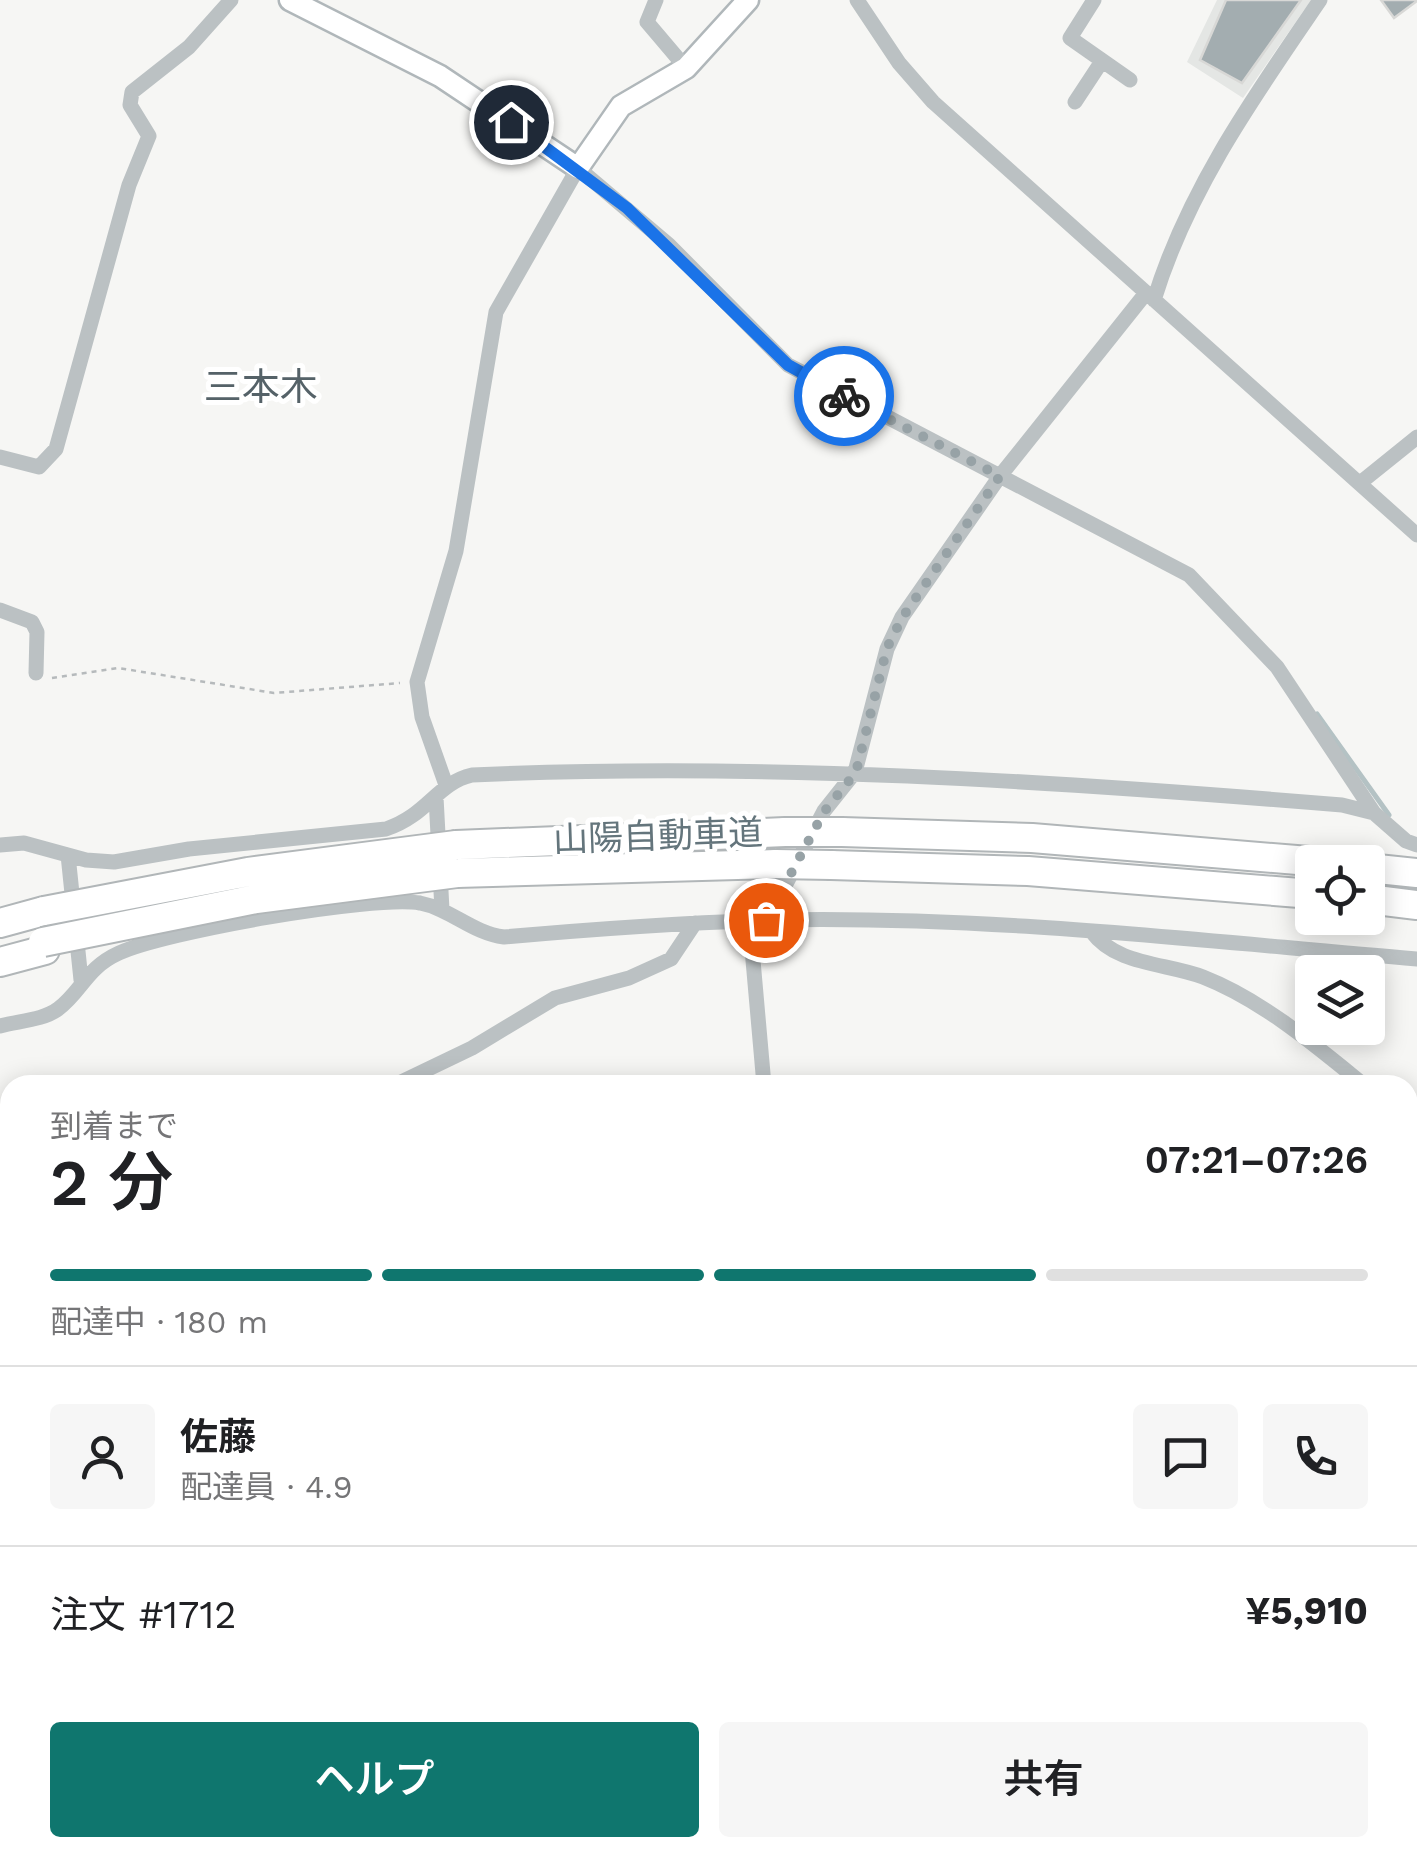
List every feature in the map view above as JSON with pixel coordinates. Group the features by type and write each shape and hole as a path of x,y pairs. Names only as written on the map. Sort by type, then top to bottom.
{"highway":[{"name":"山陽自動車道","path":"0,921 248,872 785,832 1052,840 1295,860"},
{"name":"山陽自動車道","path":"44,946 172,914 320,889 457,859 830,864 1028,872 1295,893"},
{"path":"1385,868 1413,867"},
{"path":"1385,902 1410,904"},
{"path":"0,954 44,946"},
{"path":"0,962 44,946"}],"main road":[{"path":"290,0 440,76 581,164 621,106 686,68 748,0"}],"street":[{"path":"0,457 39,467 56,448 126,209 128,185 149,136 130,105 132,92 189,48 232,0"},
{"path":"656,0 647,22 686,68"},
{"path":"857,0 899,64 933,102 1417,535"},
{"path":"1094,0 1070,38 1130,80"},
{"path":"763,1075 752,949 824,812 856,772 894,633 1002,474 1150,297 1198,192 1234,128 1320,0"},
{"path":"1075,102 1102,61"},
{"path":"442,910 441,791 417,682 456,551 496,312 581,164 788,365 1189,574 1278,667 1374,813 1411,843 1413,867"},
{"path":"1360,483 1417,437"},
{"path":"0,610 32,622 37,632 36,674"},
{"path":"0,845 24,843 114,862 189,849 373,831 412,818 441,791 472,775 585,770 856,772 1060,782 1342,805 1374,813"},
{"path":"68,855 80,980"},
{"path":"0,1026 53,1012 80,980 126,950 238,924 404,902 442,910 481,933 504,937 766,920 1092,932 1417,959"},
{"path":"415,1075 472,1048 555,998 629,978 672,960 695,923"},
{"path":"1092,932 1104,949 1204,978 1227,990 1308,1040 1352,1075"}],"path":[{"path":"36,674 50,678 118,668 274,693 417,682"}],"shaded area":[{"path":"1217,0 1311,0 1243,98 1187,62"}],"building":[{"path":"1226,0 1301,0 1242,83 1200,60"},
{"path":"1381,0 1417,0 1417,1 1394,18"}],"waterway":[{"path":"1317,714 1389,815"}],"way so far":[{"path":"766,920 824,812 856,772 887,648 902,618 1000,476 844,396"}],"district":[{"name":"三本木","path":"261,387"}],"route":[{"path":"511,122 627,208 767,348 788,365 844,396"}]}
